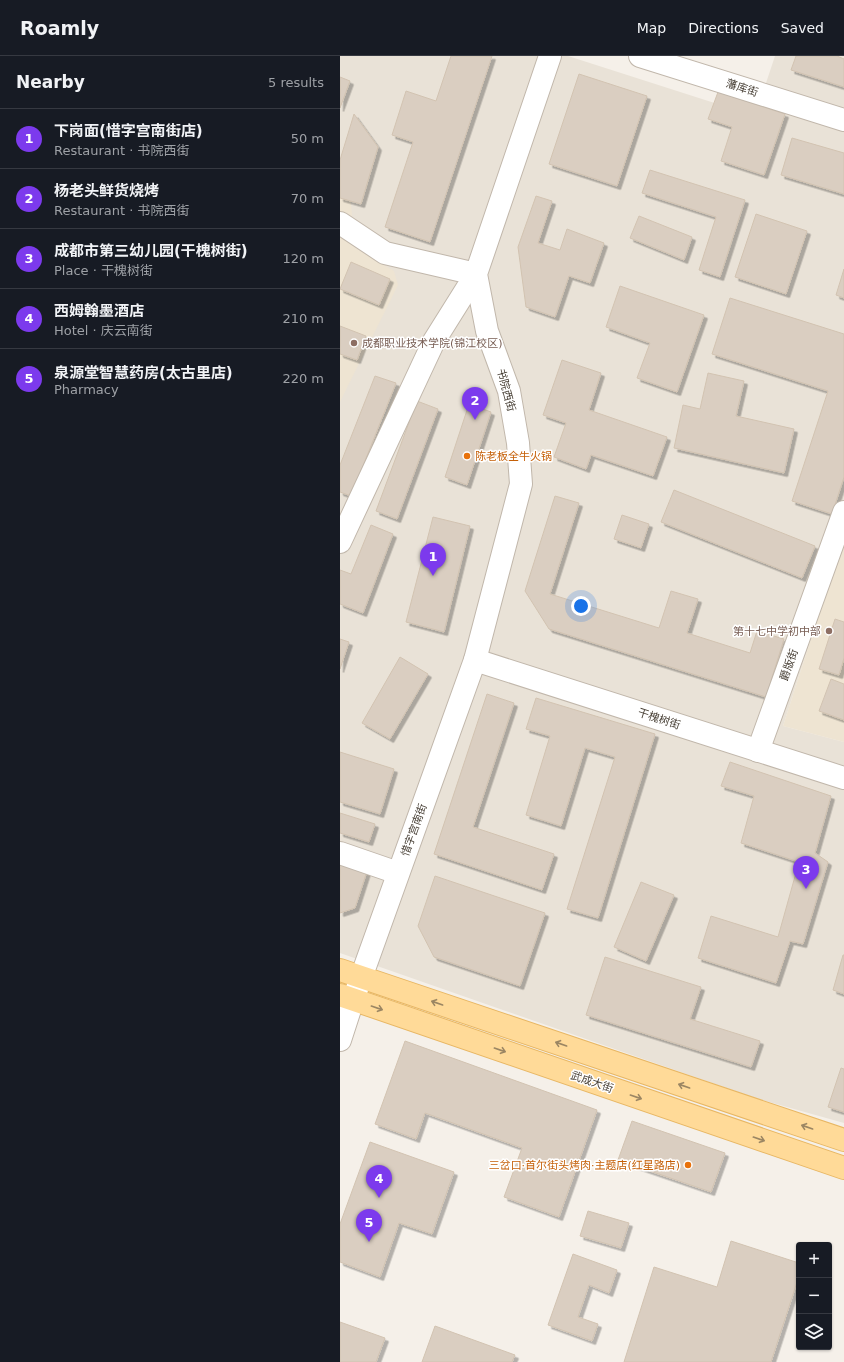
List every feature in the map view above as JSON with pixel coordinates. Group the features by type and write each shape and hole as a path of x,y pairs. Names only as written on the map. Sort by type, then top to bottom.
{"main road":[{"path":"340,970 844,1140"},
{"name":"武成大街","path":"346,998 844,1168"}],"street":[{"name":"书院西街","path":"475,660 521,484 518,443 509,391 487,331 476,274 550,56"},
{"name":"藩库街","path":"640,56 844,120"},
{"path":"340,223 385,253 476,274 434,341 340,542"},
{"name":"爵版街","path":"758,751 844,512"},
{"name":"干槐树街","path":"475,660 844,778"},
{"name":"惜字宫南街","path":"340,1040 346,998 361,977 475,660"},
{"path":"340,853 398,873"}],"shaded area":[{"path":"340,56 568,56 755,116 775,56 844,56 844,536 783,726 844,742 844,1123 755,1098 340,953"},
{"name":"成都职业技术学院(锦江校区)","path":"340,181 350,187 354,247 394,271 398,285 340,402"},
{"name":"第十七中学初中部","path":"844,536 844,742 783,726"}],"building":[{"path":"451,56 492,56 430,242 385,227 413,142 392,135 406,91 436,101"},
{"path":"796,56 837,56 844,59 844,87 791,70"},
{"path":"579,74 647,96 617,186 549,164"},
{"path":"340,77 350,81 340,108"},
{"path":"718,92 785,114 764,175 721,161 732,127 708,119"},
{"path":"354,114 378,147 361,204 340,198 340,160"},
{"path":"792,138 844,153 844,194 781,175"},
{"path":"650,170 745,200 720,277 699,270 716,217 642,193"},
{"path":"536,196 552,201 538,243 560,250 567,229 604,243 590,283 569,276 555,317 526,307 518,247"},
{"path":"756,214 807,231 786,294 735,277"},
{"path":"639,216 692,237 684,260 630,238"},
{"path":"351,262 390,279 379,305 340,289"},
{"path":"844,269 844,298 836,295"},
{"path":"620,286 704,315 677,392 637,378 650,343 606,327"},
{"path":"730,298 844,334 844,477 832,514 792,501 828,391 712,354"},
{"path":"340,326 366,336 357,360 340,354"},
{"path":"562,360 601,373 589,410 667,437 653,476 591,455 586,469 554,457 566,423 543,415"},
{"path":"708,373 744,381 736,416 794,429 784,473 674,448 683,405 700,409"},
{"path":"375,376 396,383 351,496 340,492 340,465"},
{"path":"417,401 438,409 397,519 376,511"},
{"path":"469,404 491,412 467,485 445,477"},
{"path":"674,490 815,546 802,578 661,522"},
{"path":"555,496 579,503 550,594 659,628 671,591 698,599 687,633 750,653 757,631 784,639 766,697 549,629 525,591"},
{"path":"622,515 649,524 641,548 614,539"},
{"path":"433,517 470,526 444,632 406,622"},
{"path":"371,525 393,534 363,613 340,604 340,570 351,574"},
{"path":"835,619 844,622 844,658 839,675 819,669"},
{"path":"340,639 349,642 340,669"},
{"path":"400,657 428,674 390,739 362,723"},
{"path":"831,679 844,684 844,720 819,711"},
{"path":"487,694 514,703 473,827 554,854 542,890 434,854"},
{"path":"536,698 655,734 598,918 567,909 615,757 585,748 561,826 526,815 550,736 526,729"},
{"path":"340,752 394,769 380,814 340,802"},
{"path":"730,762 831,796 815,853 828,862 803,944 790,941 776,983 698,958 711,916 778,937 799,862 741,843 754,796 721,786"},
{"path":"340,813 375,824 369,842 340,833"},
{"path":"340,859 368,868 355,908 340,913"},
{"path":"435,876 545,913 520,986 434,957 418,926"},
{"path":"641,882 674,895 646,961 614,947"},
{"path":"844,955 844,994 833,990"},
{"path":"605,957 701,987 690,1019 760,1041 751,1067 586,1015"},
{"path":"405,1041 597,1110 559,1217 504,1197 522,1148 425,1113 416,1139 375,1124"},
{"path":"841,1068 844,1069 844,1112 828,1107"},
{"path":"632,1121 725,1153 711,1192 618,1160"},
{"path":"370,1142 454,1172 432,1234 399,1223 380,1277 340,1262 340,1224"},
{"path":"588,1211 629,1223 621,1248 580,1236"},
{"path":"731,1241 796,1262 796,1285 771,1362 624,1362 654,1267 717,1287"},
{"path":"573,1254 617,1270 609,1293 589,1285 578,1317 598,1324 592,1341 548,1325"},
{"path":"340,1322 385,1338 376,1362 340,1362"},
{"path":"435,1326 515,1355 512,1362 422,1362"}],"place":[{"name":"成都职业技术学院(锦江校区)","path":"354,343"},
{"name":"杨老头鲜货烧烤","path":"475,420"},
{"name":"陈老板全牛火锅","path":"467,456"},
{"name":"下岗面(惜字宫南街店)","path":"433,576"},
{"name":"第十七中学初中部","path":"829,631"},
{"name":"成都市第三幼儿园(干槐树街)","path":"806,889"},
{"name":"三岔口·首尔街头烤肉·主题店(红星路店)","path":"688,1165"},
{"name":"西姆翰墨酒店","path":"379,1198"},
{"name":"泉源堂智慧药房(太古里店)","path":"369,1242"}]}
